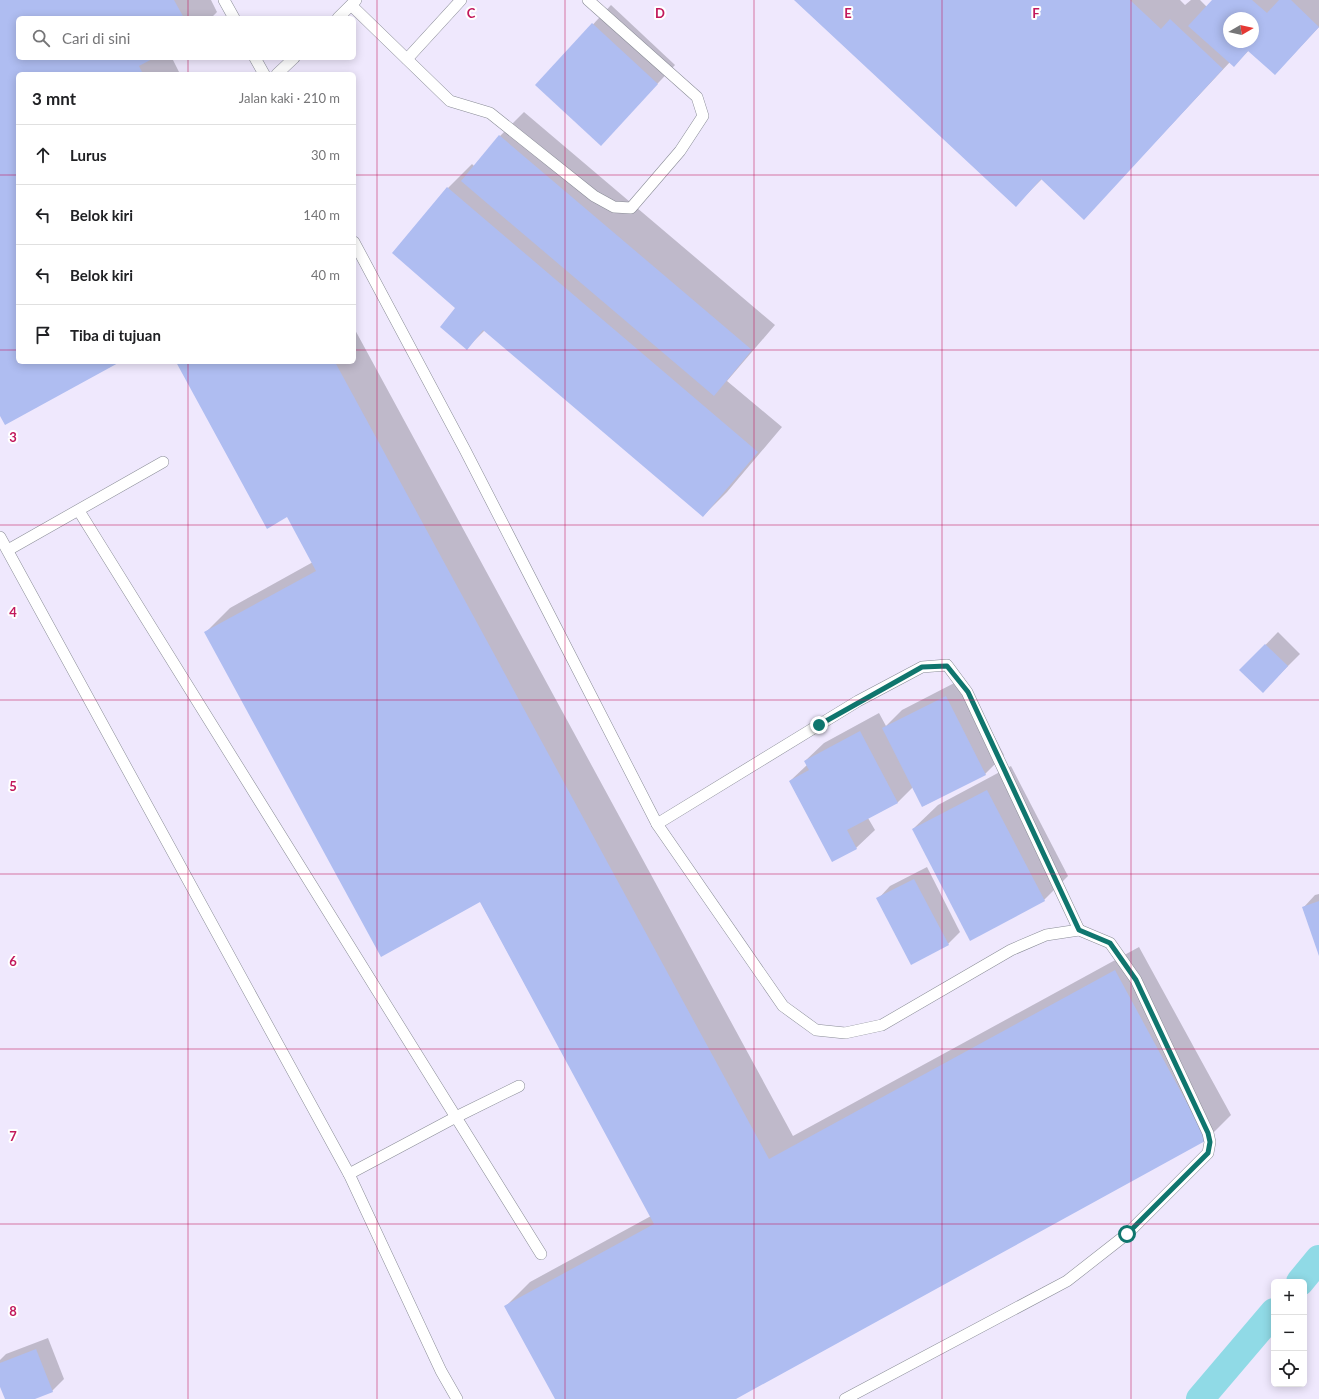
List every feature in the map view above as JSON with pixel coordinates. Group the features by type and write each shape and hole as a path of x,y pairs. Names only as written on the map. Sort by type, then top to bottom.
{"lane":[{"path":"224,0 233,16"},
{"path":"408,59 461,0"},
{"path":"340,16 354,3 382,37 408,59 450,101 490,113 594,196 614,207 631,208 680,151 703,116 697,97 588,0"},
{"path":"256,60 263,72"},
{"path":"279,72 292,60"},
{"path":"356,246 465,450 657,824 783,1006 816,1030 845,1033 882,1026 1011,950 1046,935 1079,930 1110,943 1136,980 1208,1133 1210,1142 1208,1153 1127,1234 1067,1281 845,1399"},
{"path":"8,550 163,462"},
{"path":"79,510 541,1254"},
{"path":"0,537 349,1174 441,1371 457,1399"},
{"path":"657,824 858,702 922,667 947,666 968,692 1079,930"},
{"path":"349,1174 518,1086"}],"shaded area":[{"path":"0,0 1319,0 1319,1399 0,1399"}],"building":[{"path":"0,0 174,0 183,16 16,16 16,60 150,60 139,66 142,72 16,72 16,364 116,364 5,425 0,416"},
{"path":"794,0 1130,0 1161,29 1170,19 1223,69 1084,220 1041,179 1016,207"},
{"path":"1212,0 1252,0 1267,13 1279,0 1291,0 1319,27 1275,75 1248,51 1234,67 1188,26"},
{"path":"592,23 658,84 601,146 535,85"},
{"path":"499,135 752,350 714,396 461,181"},
{"path":"447,187 758,452 703,517 483,330 467,350 440,327 455,308 392,253"},
{"path":"177,364 336,364 769,1159 1115,970 1207,1140 736,1399 555,1399 504,1306 654,1224 480,902 381,957 204,632 316,571 287,517 267,529"},
{"path":"1265,644 1288,666 1263,693 1239,670"},
{"path":"946,696 986,775 922,807 882,728"},
{"path":"860,731 898,803 847,830 857,849 832,862 789,781 809,770 804,761"},
{"path":"987,790 1045,901 970,941 912,829"},
{"path":"914,879 949,945 911,965 876,898"},
{"path":"1319,901 1319,956 1302,907"},
{"path":"36,1349 53,1392 35,1399 5,1399 0,1387 0,1363"}],"waterway":[{"path":"1302,1279 1319,1259"},
{"path":"1200,1399 1271,1315"}],"route":[{"path":"819,725 922,667 947,666 968,692 1079,930 1110,943 1136,980 1208,1133 1210,1142 1208,1153 1127,1234"}]}
